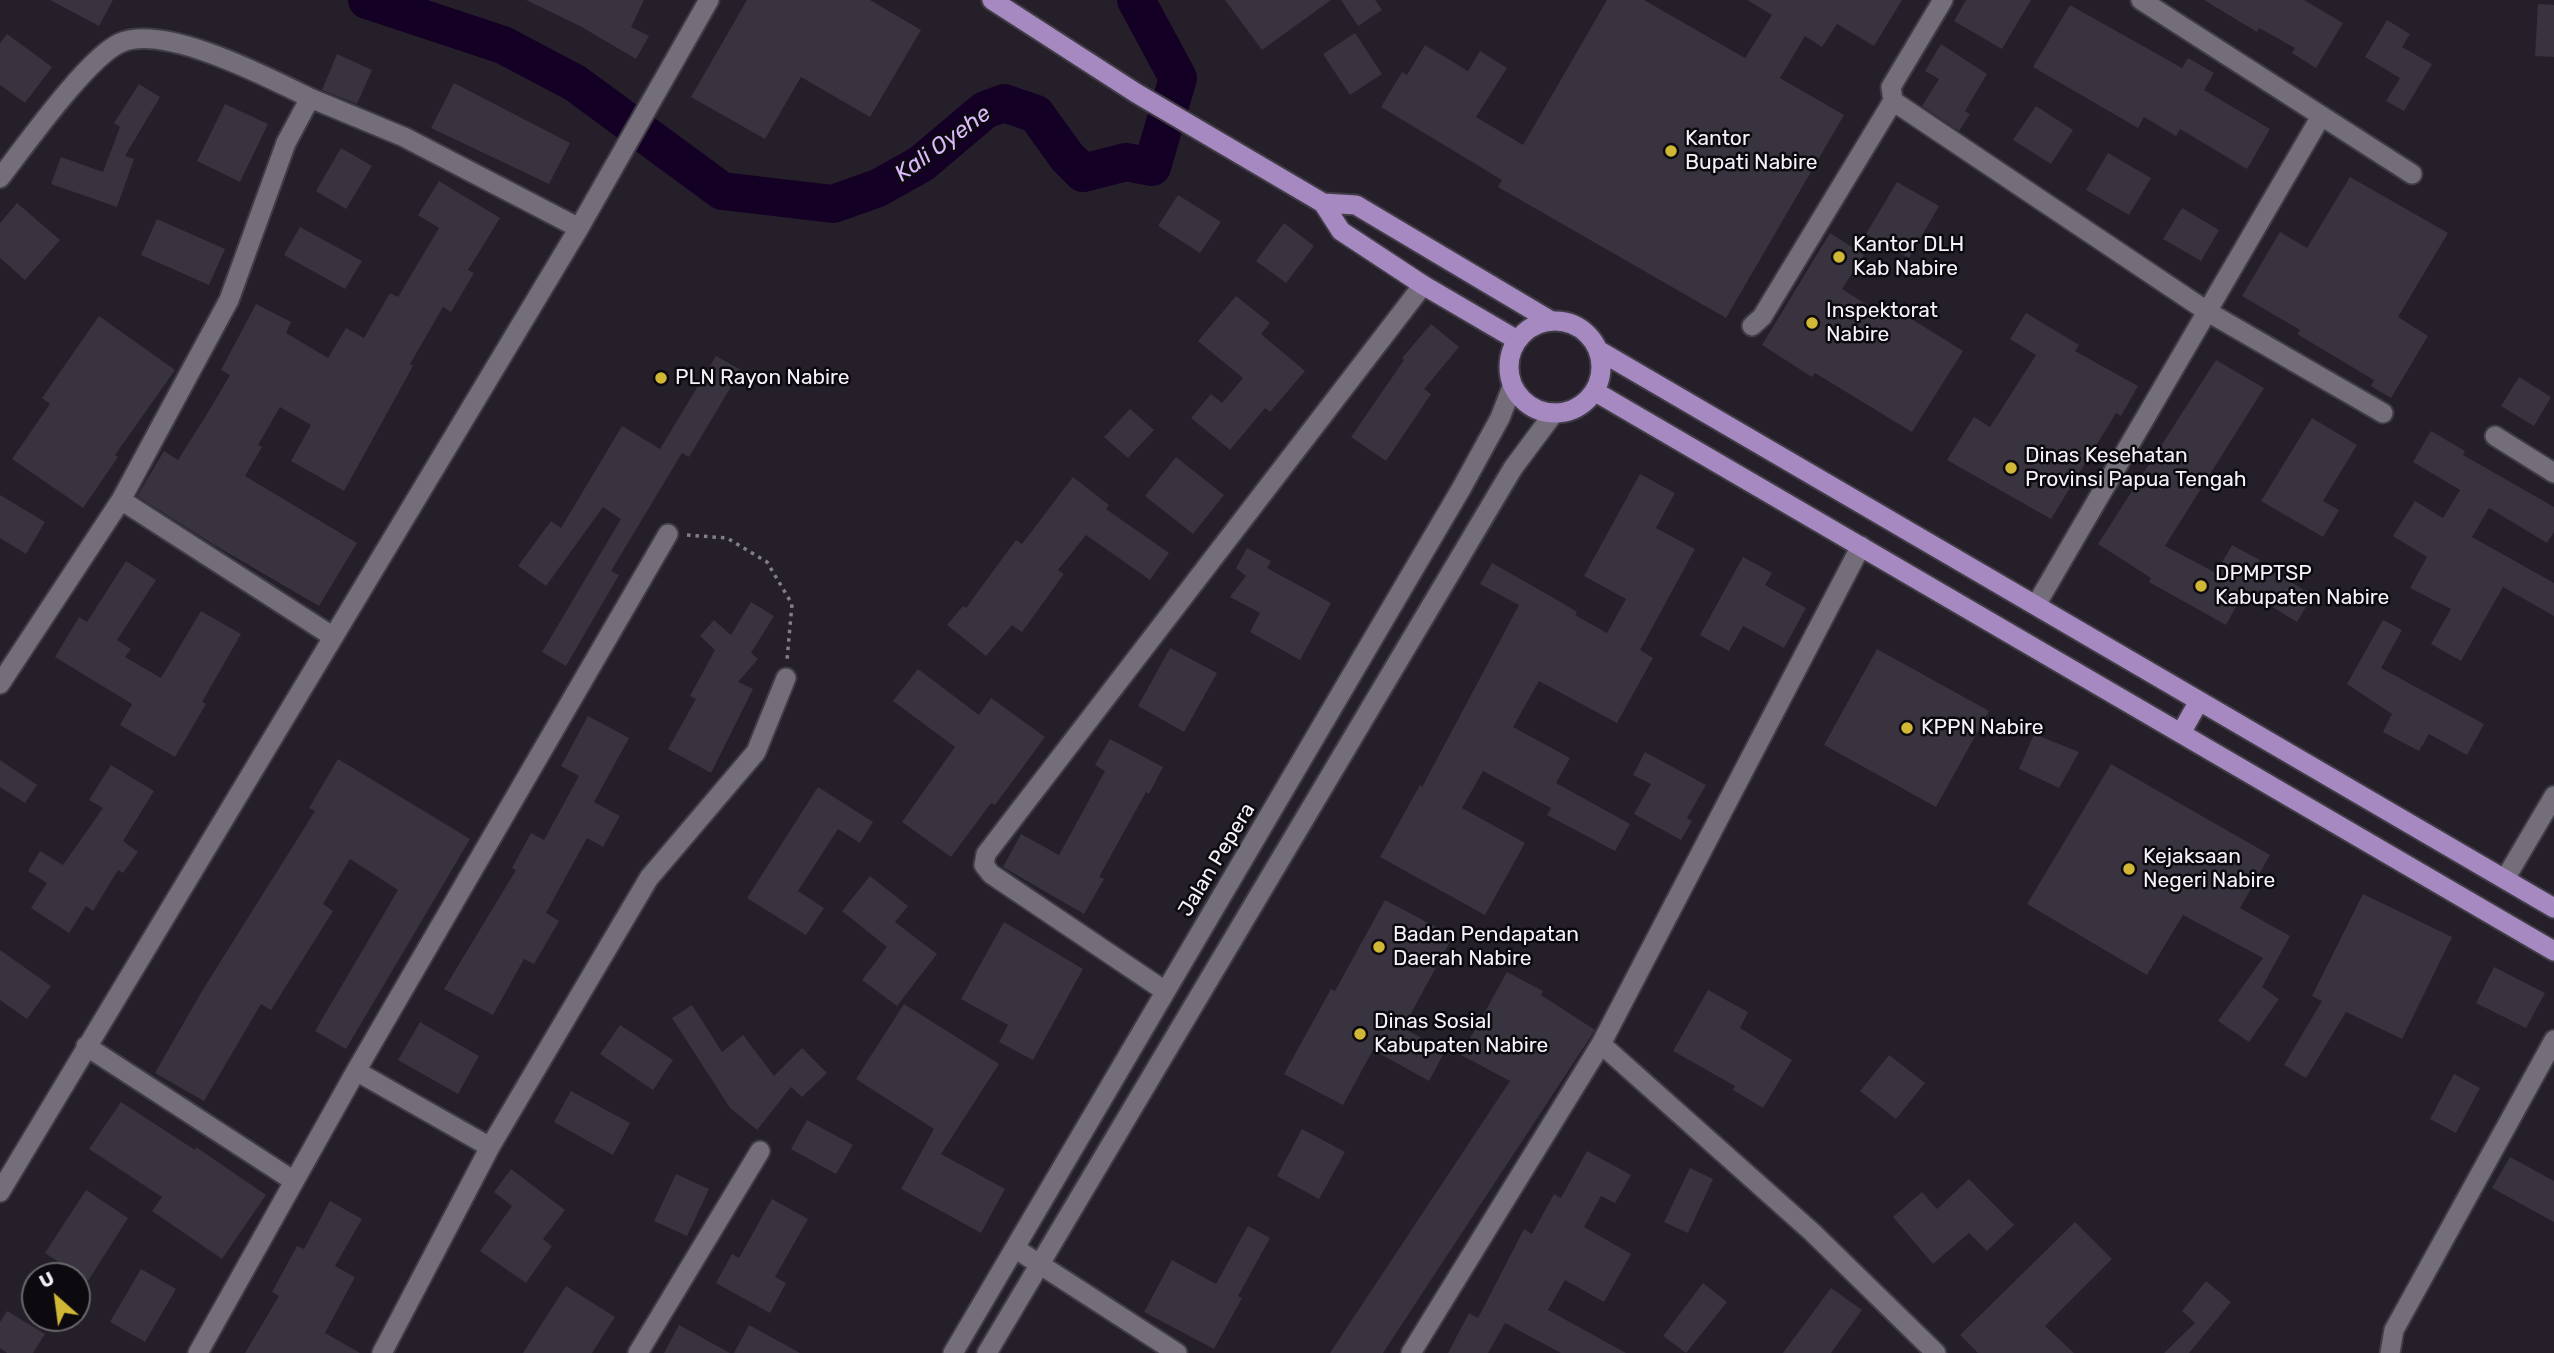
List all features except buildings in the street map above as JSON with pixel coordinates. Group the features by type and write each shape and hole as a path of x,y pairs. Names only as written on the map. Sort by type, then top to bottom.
{"main road":[{"path":"992,0 1136,93 1323,204 1341,231 1423,285 1517,340"},
{"path":"1323,204 1356,205 1552,321 1577,326 1590,336 1598,349 1602,365 1594,391 1584,403 1570,411 1554,413 1538,410 1524,402 1512,387 1508,371 1510,355 1517,340 1536,324 1552,321"},
{"path":"1598,349 2554,908"},
{"path":"1594,391 2554,951"},
{"path":"2181,733 2199,701"}],"street":[{"path":"0,1192 579,228 709,0"},
{"path":"1752,326 1762,317 1893,101 1891,87 1944,0"},
{"path":"2141,0 2320,118 2412,174"},
{"path":"0,178 66,95 107,51 129,40 140,38 170,42 236,62 310,98 404,136 579,228"},
{"path":"0,684 121,500 229,300 286,143 310,98"},
{"path":"1893,101 2208,312 2383,413"},
{"path":"2036,605 2320,118"},
{"path":"1165,991 990,874 984,864 986,854 1423,285"},
{"name":"Jalan Pepera","path":"953,1353 1461,489 1500,418 1512,387"},
{"path":"986,1353 1513,468 1554,413"},
{"path":"2495,436 2554,473"},
{"path":"121,500 332,636"},
{"path":"198,1353 356,1071 668,534"},
{"path":"1411,1353 1601,1044 1861,546"},
{"path":"382,1353 490,1147 649,878 756,752 786,678"},
{"path":"2505,879 2554,796"},
{"path":"1267,819 1295,832"},
{"path":"2390,1353 2394,1329 2554,1040"},
{"path":"1601,1044 1812,1232 1936,1353"},
{"path":"86,1046 294,1181"},
{"path":"356,1071 490,1147"},
{"path":"638,1353 760,1151"},
{"path":"1016,1249 1177,1353"}],"path":[{"path":"668,534 727,538 767,562 792,604 786,678"}],"waterway":[{"name":"Kali Oyehe","path":"367,0 503,45 575,83 722,191 833,204 878,188 921,164 985,110 1004,103 1036,114 1067,157 1083,173 1126,162 1152,167 1178,78 1136,0"}],"place":[{"name":"Kantor Bupati Nabire","path":"1671,151"},
{"name":"Kantor DLH Kab Nabire","path":"1839,257"},
{"name":"Inspektorat Nabire","path":"1812,323"},
{"name":"PLN Rayon Nabire","path":"661,378"},
{"name":"Dinas Kesehatan Provinsi Papua Tengah","path":"2011,468"},
{"name":"DPMPTSP Kabupaten Nabire","path":"2201,586"},
{"name":"KPPN Nabire","path":"1907,728"},
{"name":"Kejaksaan Negeri Nabire","path":"2129,869"},
{"name":"Badan Pendapatan Daerah Nabire","path":"1379,947"},
{"name":"Dinas Sosial Kabupaten Nabire","path":"1360,1034"}]}
